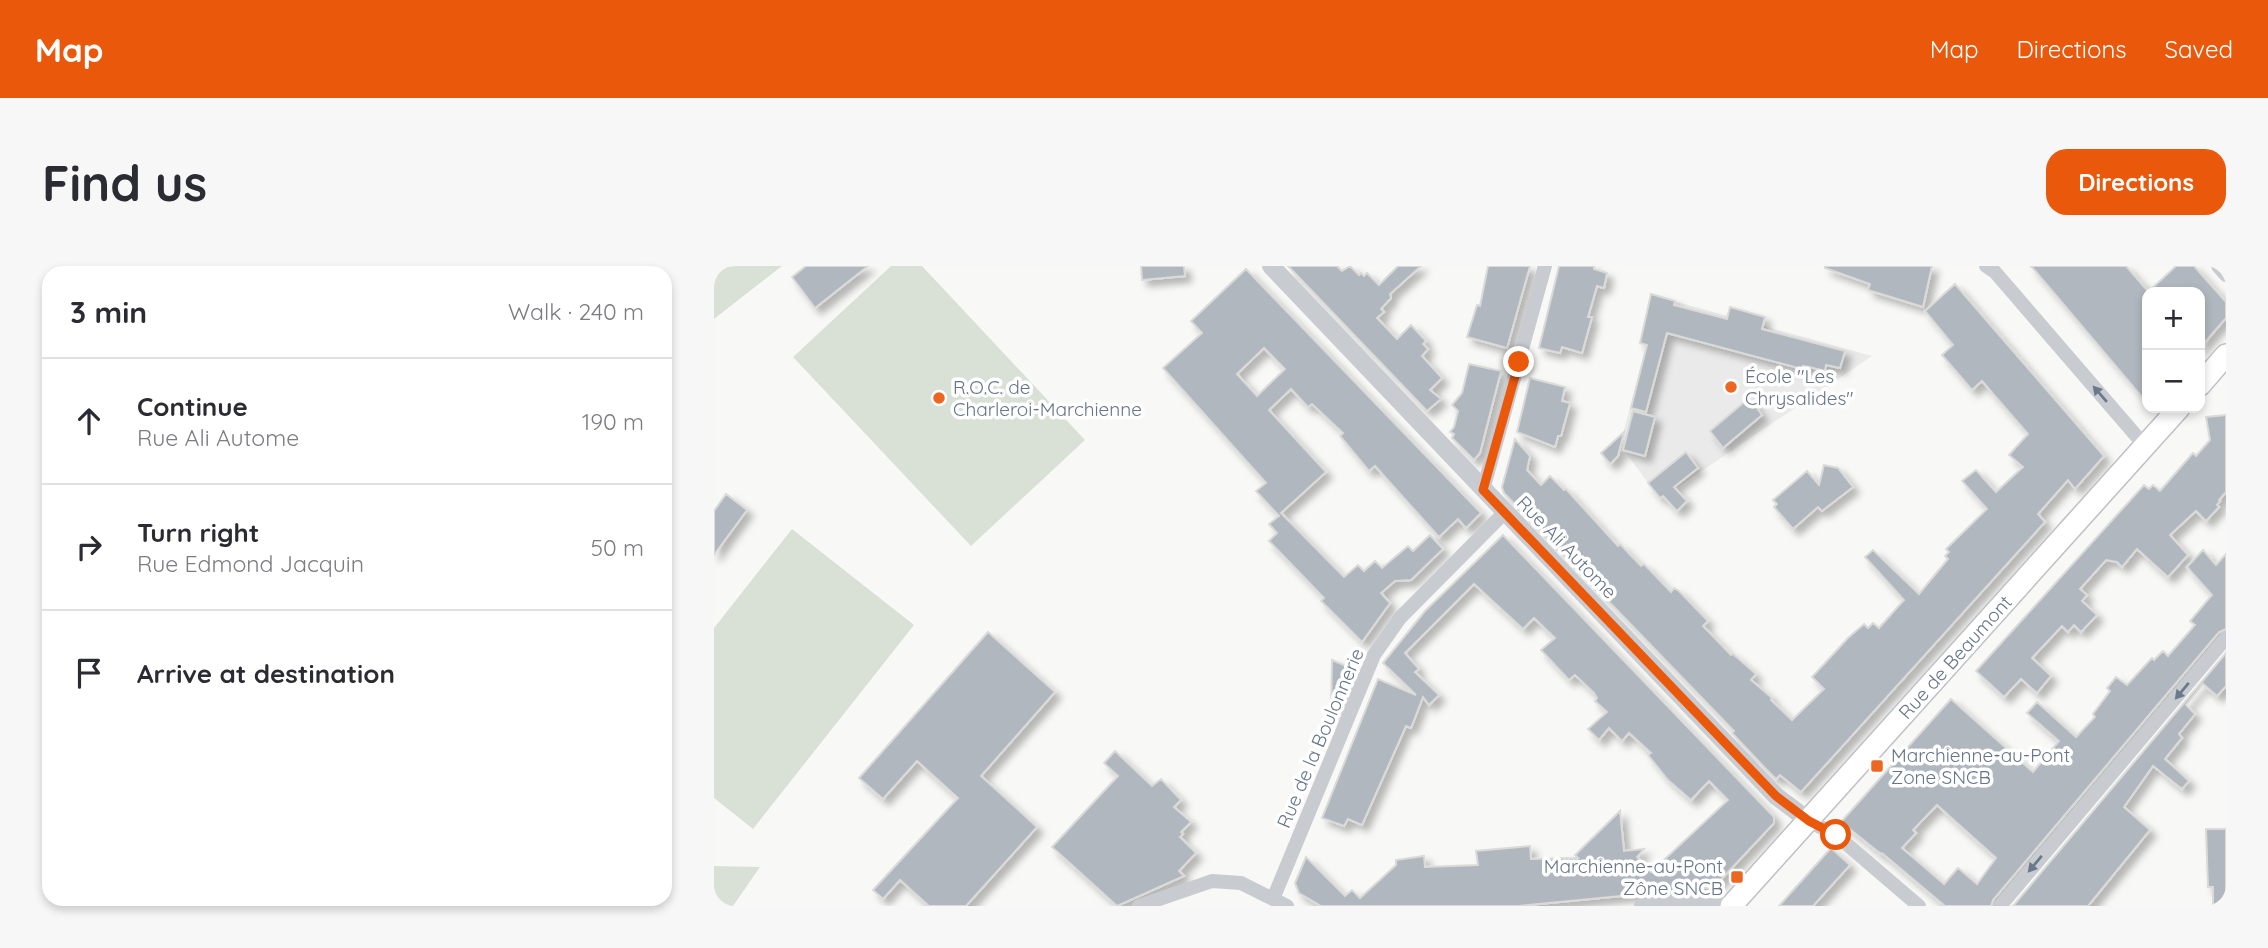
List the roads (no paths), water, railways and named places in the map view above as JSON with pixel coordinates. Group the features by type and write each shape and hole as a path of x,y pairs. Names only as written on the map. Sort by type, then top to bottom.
{"main road":[{"path":"2205,379 2226,355"},
{"name":"Rue de Beaumont","path":"1730,906 2175,413"}],"street":[{"name":"Rue Ali Autome","path":"1271,266 1776,796 1809,821"},
{"path":"1483,490 1545,266"},
{"path":"2218,266 2226,275"},
{"path":"1990,269 2145,446"},
{"name":"Rue de la Boulonnerie","path":"1280,903 1374,655 1400,618 1504,512"},
{"path":"2000,906 2226,638"},
{"path":"1809,821 1836,835 1919,906"},
{"path":"1139,906 1212,881 1241,883 1280,903"},
{"path":"1641,906 1706,899 1730,906"}],"place":[{"name":"École \"Les Chrysalides\"","path":"1731,387"},
{"name":"R.O.C. de Charleroi-Marchienne","path":"939,398"},
{"name":"Marchienne-au-Pont Zone SNCB","path":"1877,766"},
{"name":"Marchienne-au-Pont Zône SNCB","path":"1737,877"}]}
